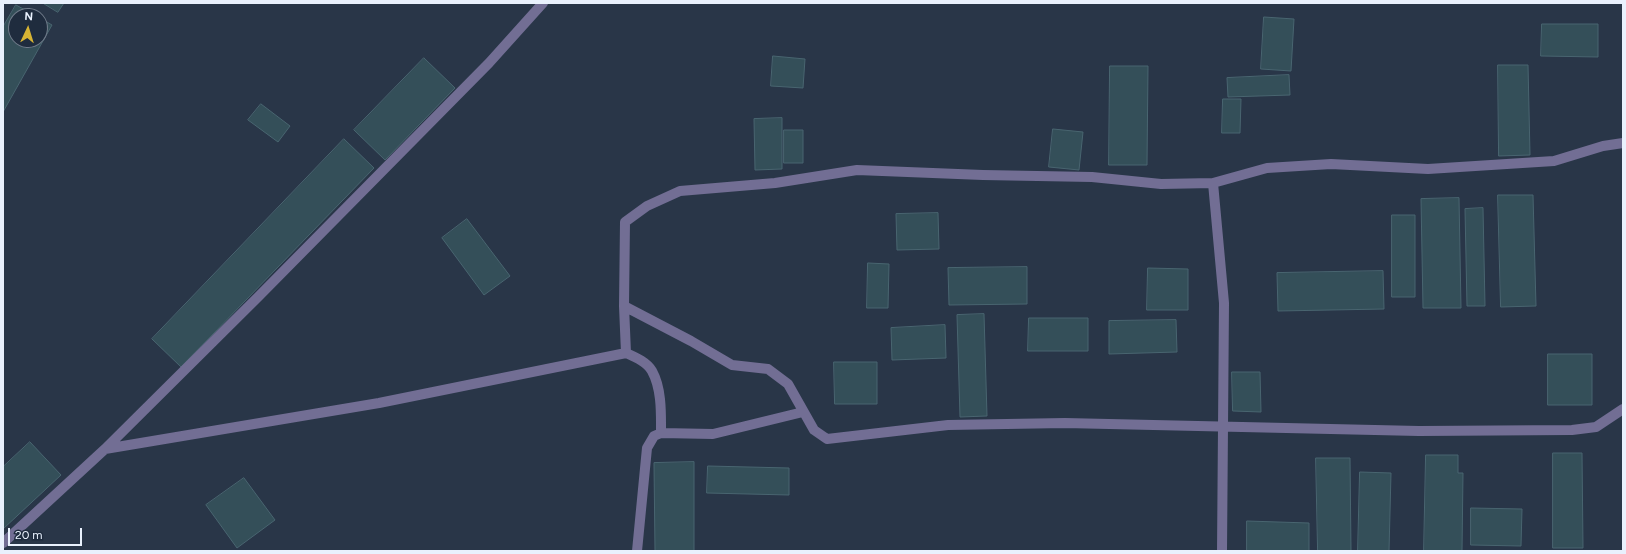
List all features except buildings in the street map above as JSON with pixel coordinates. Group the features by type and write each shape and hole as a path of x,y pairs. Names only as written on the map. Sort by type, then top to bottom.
{"street":[{"path":"3,543 105,449 258,297 489,63 543,3"},
{"path":"626,353 624,306 625,222 647,206 680,191 775,183 857,170 983,175 1092,177 1161,184 1213,183 1267,168 1331,164 1428,169 1554,161 1603,146 1623,143"},
{"path":"1213,183 1224,303 1222,551"},
{"path":"624,306 691,341 732,365 768,369 788,384 814,430 827,439 948,425 1064,423 1224,428 1419,431 1572,430 1596,427 1623,409"},
{"path":"105,449 379,403 626,353 640,360 651,370 656,382 660,405 661,433"},
{"path":"638,551 647,448 654,436 661,433 713,434 803,412"}]}
